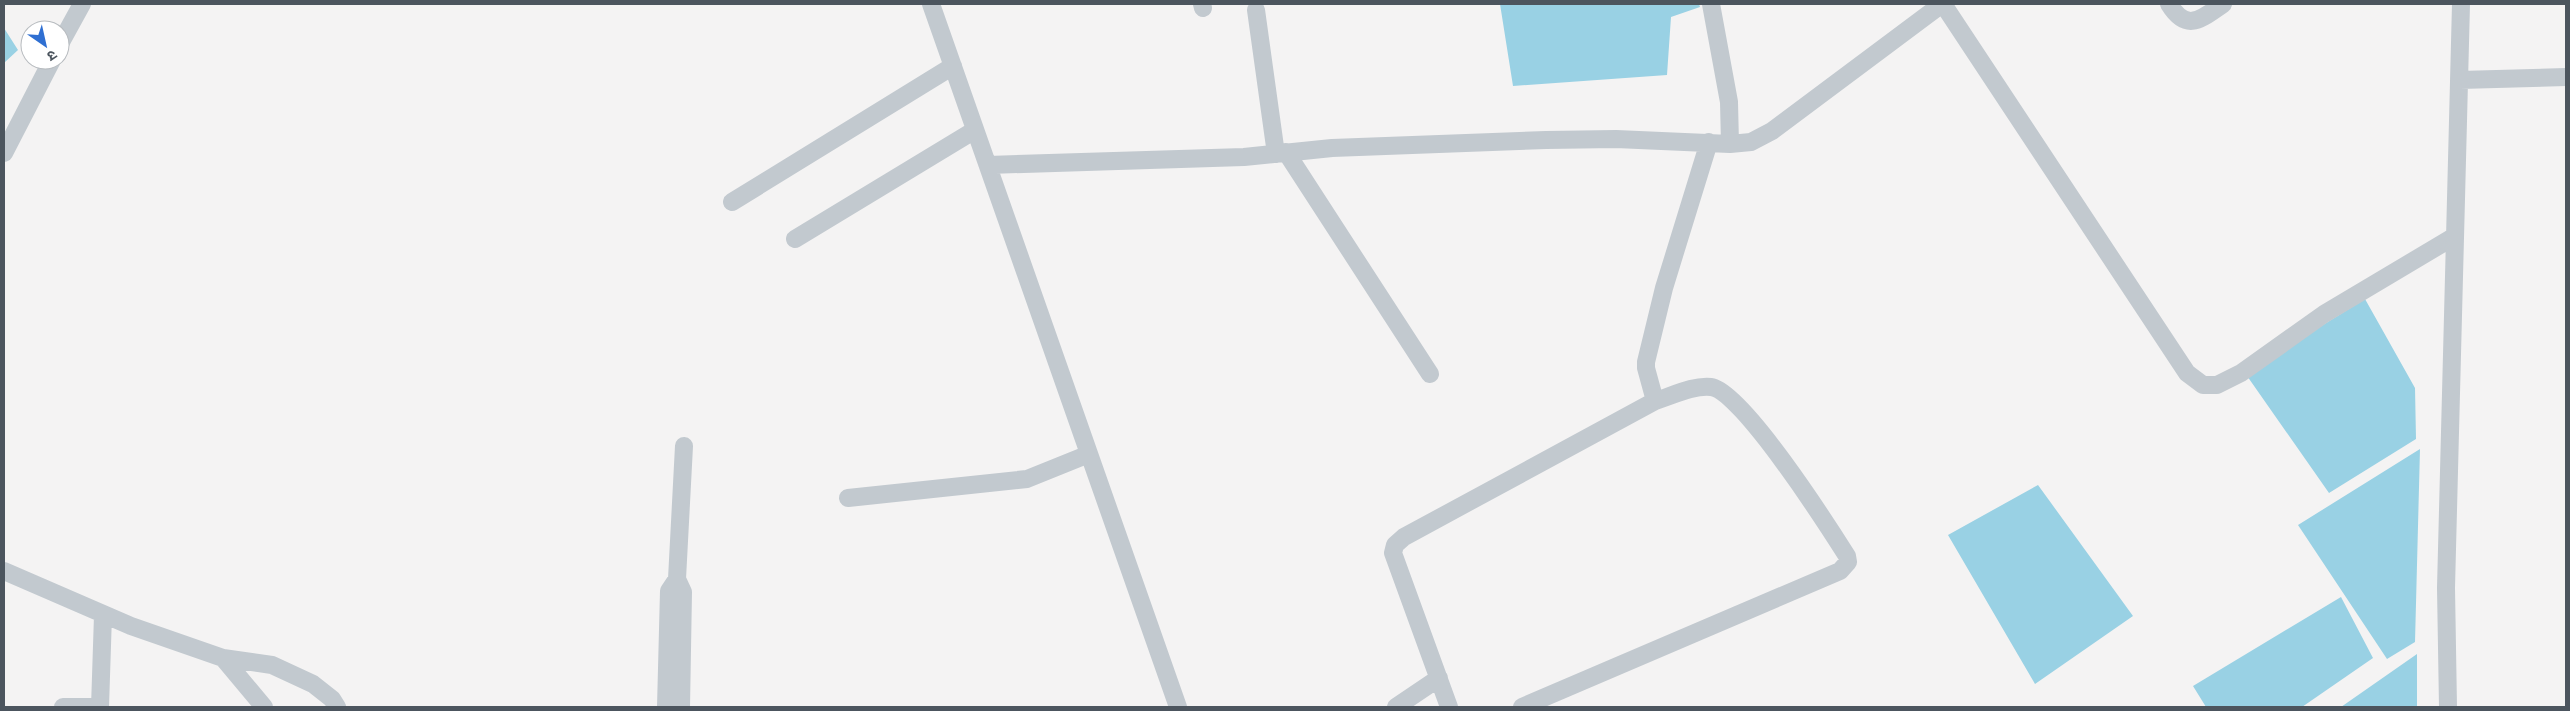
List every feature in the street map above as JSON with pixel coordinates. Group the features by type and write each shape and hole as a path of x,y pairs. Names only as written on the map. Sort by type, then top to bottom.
{"street":[{"path":"70,26 82,4"},
{"path":"931,4 1178,707"},
{"path":"1711,4 1729,102 1730,144"},
{"path":"988,165 1244,157 1342,148 1546,140 1616,139 1730,144 1751,142 1772,131 1943,4 2187,373 2203,385 2217,385 2241,373 2324,314 2455,236"},
{"path":"2169,4 2176,15 2184,21 2194,21 2204,17 2223,4"},
{"path":"2448,707 2446,588 2461,4"},
{"path":"1256,10 1281,153 1430,374"},
{"path":"732,202 953,66"},
{"path":"4,153 47,70"},
{"path":"2460,80 2566,77"},
{"path":"795,240 975,130"},
{"path":"1655,401 1646,362 1664,288 1709,142"},
{"path":"1449,707 1393,553 1395,545 1404,537 1445,514 1655,401 1694,388 1711,387 1721,391 1734,402 1779,455 1826,523 1847,556 1848,562 1840,571 1522,707"},
{"path":"681,707 683,592 677,579 684,446"},
{"path":"848,498 1027,480 1089,454"},
{"path":"4,570 103,614 223,658 272,665 313,684 332,699 337,707"},
{"path":"666,707 669,591 677,579"},
{"path":"4,585 40,585"},
{"path":"63,707 100,707 103,614"},
{"path":"223,658 264,707"},
{"path":"1396,707 1439,678"}],"water":[{"path":"1500,4 1699,4 1700,7 1671,17 1667,75 1513,86"},
{"path":"4,28 18,50 4,63"},
{"path":"2365,299 2415,388 2416,439 2329,493 2245,373"},
{"path":"2420,449 2415,642 2387,659 2298,525"},
{"path":"2038,485 2133,616 2035,684 1948,535"},
{"path":"2341,597 2373,658 2302,707 2206,707 2193,686"},
{"path":"2417,654 2417,707 2341,707"}]}
